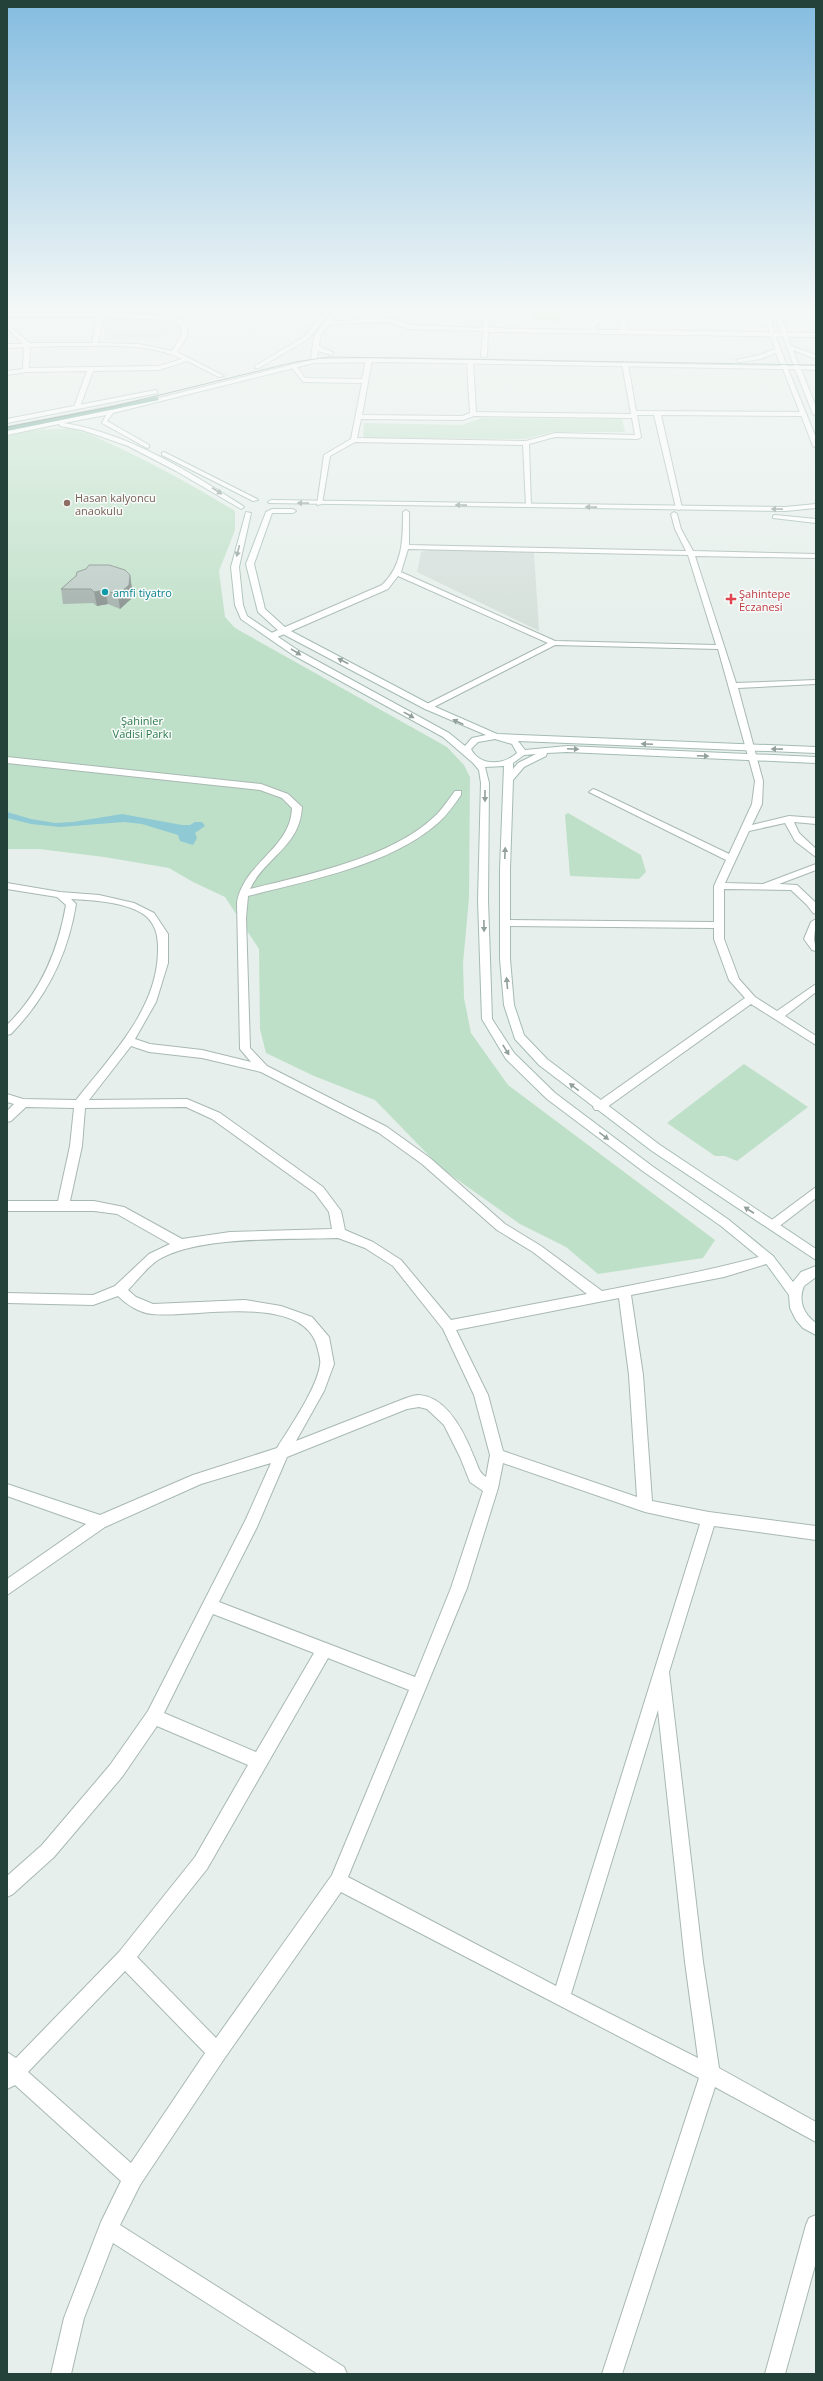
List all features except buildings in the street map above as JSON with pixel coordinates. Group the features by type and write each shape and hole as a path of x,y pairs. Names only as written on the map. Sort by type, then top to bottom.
{"main road":[{"path":"7,429 36,423"}],"street":[{"path":"7,433 57,423"},
{"path":"81,428 88,423"},
{"path":"105,423 110,427 255,500 319,504 529,506 676,511 790,517 816,521"},
{"path":"354,440 358,423"},
{"path":"319,504 326,455 354,440 526,443 555,434 638,437 636,423"},
{"path":"659,423 676,511 695,562 722,647 754,758 759,781 757,804 720,886 720,939 734,980 751,999 816,1041"},
{"path":"807,423 816,446"},
{"path":"53,424 99,432 144,452 215,489 241,507 243,511 275,516 292,511"},
{"path":"526,443 529,506"},
{"path":"241,507 244,504 255,500"},
{"path":"271,502 275,507 262,515 234,567 239,605 244,617 296,653 446,735 472,757 499,765 509,763 517,758 521,753 567,749 816,760"},
{"path":"340,511 676,511 785,509 816,506"},
{"path":"262,515 300,511"},
{"path":"316,511 324,511"},
{"path":"272,636 385,587 394,580 406,547 406,512"},
{"path":"262,515 250,564 261,610 284,630 428,708 495,736 506,738 816,750"},
{"path":"406,547 690,552 816,556"},
{"path":"397,573 554,643 722,647"},
{"path":"428,708 554,643"},
{"path":"733,686 816,682"},
{"path":"495,736 475,740 467,749 483,770 485,783 483,900 487,1019 510,1056 551,1096 648,1169 725,1223 769,1259 794,1293"},
{"path":"506,738 515,742 520,747 521,753"},
{"path":"508,780 521,765 549,750"},
{"path":"7,760 261,787 285,796 297,806 298,818 291,833 254,873 243,894 241,920 244,1049 263,1069"},
{"path":"509,763 505,959 509,1005 519,1036 543,1062 599,1107 656,1148 816,1255"},
{"path":"593,792 731,859"},
{"path":"243,894 295,881 345,865 414,836 432,824 458,793"},
{"path":"746,829 789,818 816,822"},
{"path":"789,818 789,826 795,836 816,854"},
{"path":"759,888 816,867"},
{"path":"7,886 60,895 99,898 131,905 150,915 163,934 163,963 151,1002 129,1041 80,1103 76,1146 63,1206"},
{"path":"720,886 794,888 811,903 816,911"},
{"path":"7,1031 20,1020 44,986 61,948 68,925 70,904 60,895"},
{"path":"505,923 719,926"},
{"path":"815,928 809,939 816,948"},
{"path":"777,1016 816,987"},
{"path":"599,1107 751,999"},
{"path":"129,1041 149,1048 202,1054 263,1069 383,1130 426,1161 466,1198 501,1227 537,1249 598,1296"},
{"path":"7,1098 23,1103 187,1103 216,1116 319,1190 335,1211 339,1233"},
{"path":"7,1118 23,1103"},
{"path":"773,1225 816,1191"},
{"path":"7,1206 94,1206 120,1210 181,1244"},
{"path":"7,1298 93,1300 120,1290 153,1258 181,1244 230,1237 339,1233 369,1245 397,1263 448,1326 481,1395 497,1455 491,1488 459,1588 338,1881 217,2052 133,2178 108,2229 74,2318 61,2374"},
{"path":"448,1326 624,1290 724,1272 769,1259"},
{"path":"815,1332 798,1312 794,1300 794,1293 800,1280 816,1271"},
{"path":"7,1888 48,1851 116,1771 154,1717 252,1522 282,1453 317,1391 327,1364 322,1337 307,1321 281,1311 245,1305 152,1309 131,1300 120,1290"},
{"path":"624,1290 636,1375 645,1506"},
{"path":"7,1588 100,1522 198,1479 282,1453 406,1404 419,1401 432,1405 448,1421 467,1456 475,1478 491,1488"},
{"path":"497,1455 645,1506 709,1519 816,1533"},
{"path":"7,1490 100,1522"},
{"path":"561,1998 709,1519"},
{"path":"210,1606 419,1686"},
{"path":"133,2178 10,2071 126,1958 201,1863 324,1650"},
{"path":"612,2374 710,2074 694,1962 662,1673"},
{"path":"154,1717 260,1762"},
{"path":"338,1881 710,2074 816,2132"},
{"path":"126,1958 217,2052"},
{"path":"775,2374 816,2225"},
{"path":"108,2229 337,2374"}],"shaded area":[{"path":"428,550 534,552 539,631 417,572 421,552"}],"green space":[{"path":"364,423 462,425 467,423 623,423 625,432 552,432 525,439 363,438"},
{"name":"Şahinler Vadisi Parkı","path":"74,428 156,466 235,511 235,530 219,571 225,617 235,628 447,747 464,765 470,777 469,898 463,963 464,998 471,1033 508,1085 715,1240 703,1258 598,1274 566,1247 520,1224 441,1168 375,1100 314,1076 266,1053 260,1029 259,949 225,897 193,882 169,868 104,857 39,849 7,849 7,436 34,430"},
{"path":"568,813 641,855 646,872 639,879 570,876 565,815"},
{"path":"744,1064 808,1107 737,1161 725,1156 715,1156 667,1123"}],"water":[{"path":"7,812 31,819 55,823 73,822 122,814 182,825 202,822 205,826 195,833 197,838 193,845 180,841 178,835 142,824 124,822 60,827 31,824 7,818"}],"tram line":[{"path":"7,427 27,423"}],"place":[{"name":"Hasan kalyoncu anaokulu","path":"67,503"},
{"name":"amfi tiyatro","path":"105,592"},
{"name":"Şahintepe Eczanesi","path":"731,599"}]}
